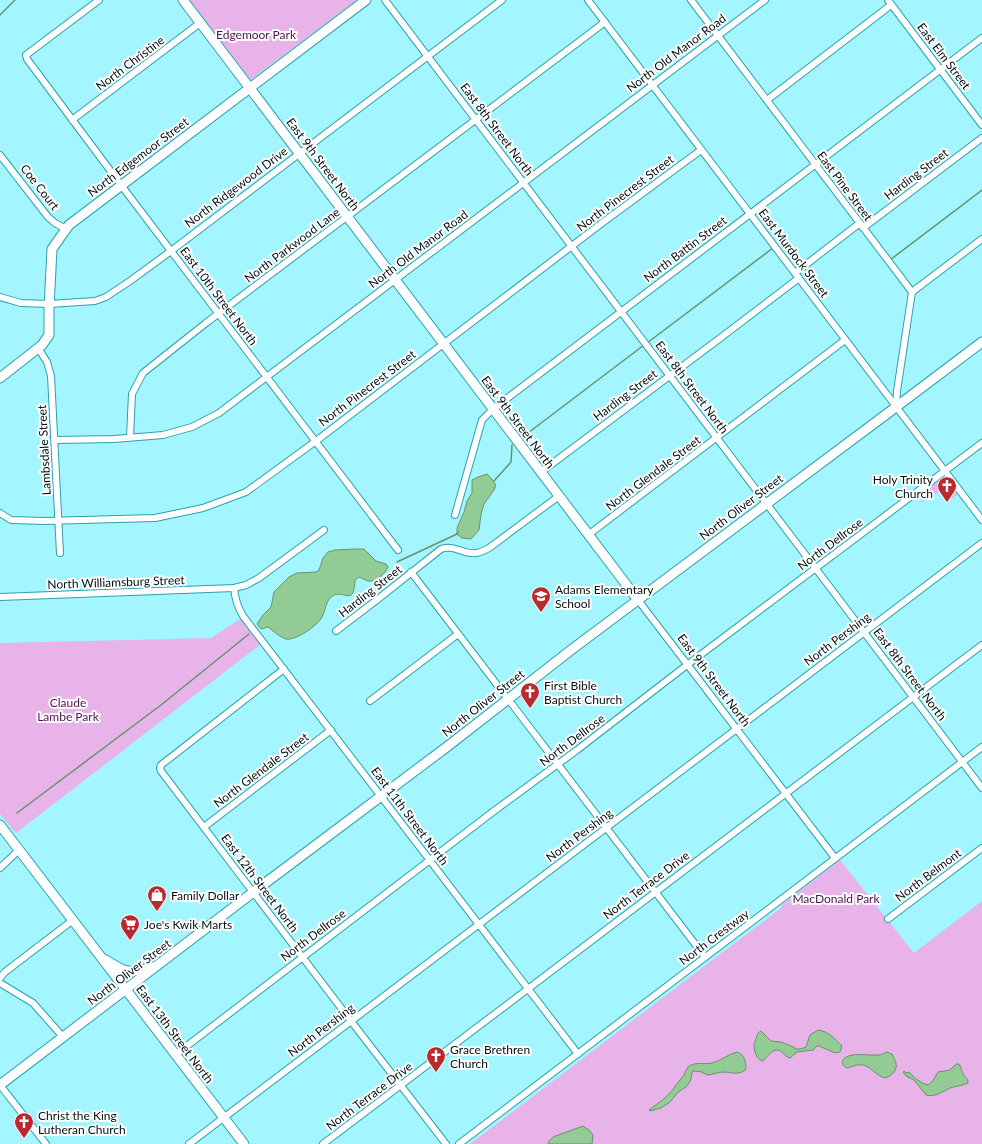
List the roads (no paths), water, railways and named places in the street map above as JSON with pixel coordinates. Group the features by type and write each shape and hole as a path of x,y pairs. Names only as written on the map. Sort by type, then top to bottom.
{"main road":[{"name":"East 9th Street North","path":"183,0 638,600"},
{"name":"North Edgemoor Street","path":"0,378 42,345 49,335 52,249 68,225 366,0"},
{"name":"North Oliver Street","path":"0,1085 766,503 982,342"},
{"name":"East 13th Street North","path":"0,824 244,1144"},
{"path":"100,956 126,971 133,972 157,966"}],"street":[{"name":"East 10th Street North","path":"99,0 26,55 27,59 218,314 398,550"},
{"name":"East 8th Street North","path":"385,0 982,788"},
{"name":"North Ridgewood Drive","path":"0,297 21,304 49,304 95,301 106,297 171,251 502,0"},
{"name":"East Murdock Street","path":"588,0 982,520"},
{"name":"East Pine Street","path":"691,0 912,292"},
{"name":"North Old Manor Road","path":"55,440 163,435 192,427 219,413 765,0"},
{"name":"East Elm Street","path":"890,2 982,125"},
{"path":"766,100 890,2"},
{"name":"North Parkwood Lane","path":"130,437 132,394 143,373 218,314 605,22"},
{"name":"North Christine","path":"72,120 200,23"},
{"name":"North Battin Street","path":"455,515 482,420 493,409 982,38"},
{"name":"Harding Street","path":"541,472 670,376 797,275 982,138"},
{"name":"North Pinecrest Street","path":"0,513 11,520 59,521 155,518 203,508 246,492 316,441 701,150"},
{"name":"Coe Court","path":"0,155 48,216 55,223 66,229"},
{"path":"896,407 897,391 912,292 982,239"},
{"name":"North Glendale Street","path":"588,535 845,340"},
{"name":"Lambsdale Street","path":"38,348 47,362 51,376 60,553"},
{"name":"North Dellrose","path":"175,1054 982,443"},
{"name":"Harding Street","path":"336,630 441,549 446,547 455,548 465,552 476,553 488,548 559,496"},
{"name":"North Williamsburg Street","path":"0,597 234,588 246,585 259,578 324,530"},
{"name":"North Pershing","path":"189,1144 982,543"},
{"path":"411,572 705,957"},
{"name":"East 11th Street North","path":"234,588 235,600 238,608 578,1054"},
{"name":"East 9th Street North","path":"638,600 835,858"},
{"path":"370,701 458,634"},
{"name":"North Terrace Drive","path":"323,1144 982,645"},
{"name":"East 12th Street North","path":"284,669 161,765 161,771 400,1086 446,1144"},
{"name":"North Glendale Street","path":"204,827 331,730"},
{"name":"North Crestway","path":"459,1144 982,747"},
{"name":"North Belmont","path":"888,919 982,848"},
{"path":"0,868 20,850"},
{"path":"0,978 4,972 73,920"},
{"path":"0,983 33,1004 64,1037"},
{"path":"0,1085 46,1144"}],"waterway":[{"path":"0,15 15,0"},
{"path":"890,260 982,190"},
{"path":"647,343 773,248"},
{"path":"524,436 644,345"},
{"path":"494,481 511,462 512,445"},
{"path":"397,562 457,534 458,532"},
{"path":"17,813 161,705 249,634"}],"place":[{"name":"Holy Trinity Church","path":"947,503"},
{"name":"Adams Elementary School","path":"541,613"},
{"name":"First Bible Baptist Church","path":"530,709"},
{"name":"Family Dollar","path":"157,912"},
{"name":"Joe's Kwik Marts","path":"130,941"},
{"name":"Grace Brethren Church","path":"436,1073"},
{"name":"Christ the King Lutheran Church","path":"24,1139"}],"park label":[{"name":"Edgemoor Park","path":"256,34"},
{"name":"Claude Lambe Park","path":"68,709"},
{"name":"MacDonald Park","path":"836,898"}]}
